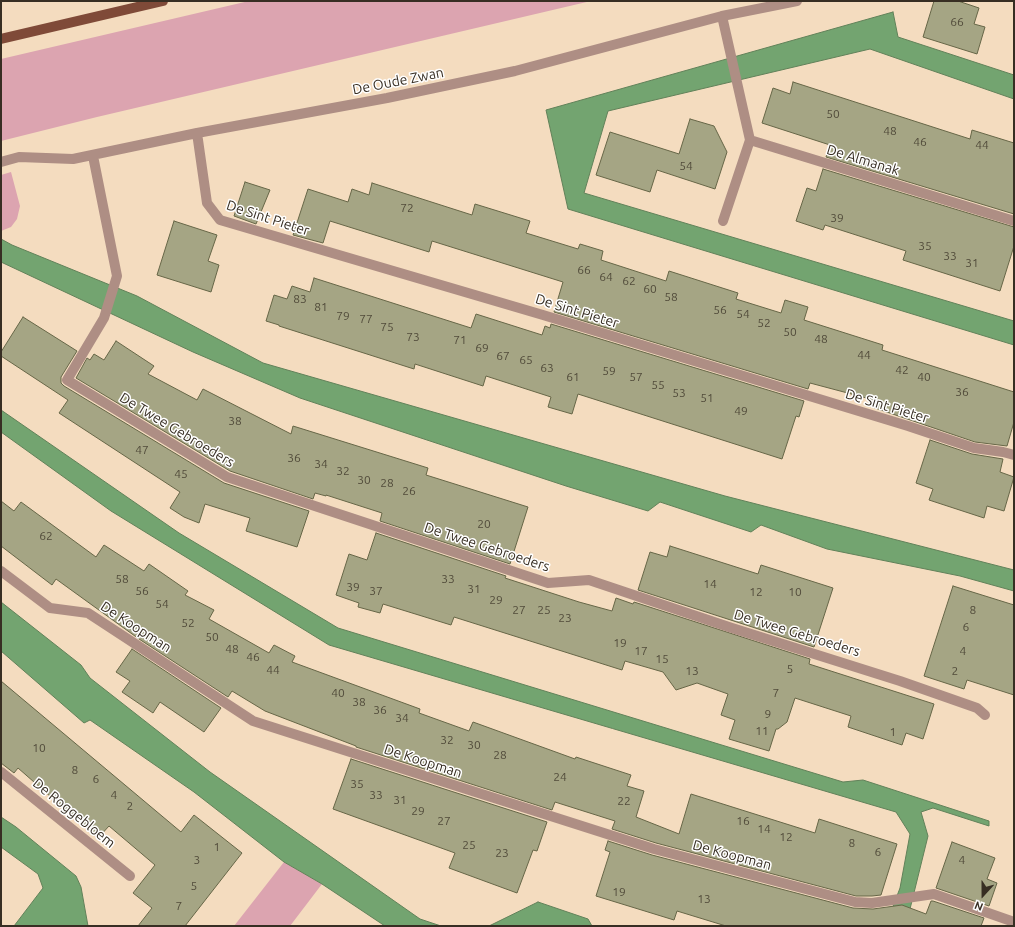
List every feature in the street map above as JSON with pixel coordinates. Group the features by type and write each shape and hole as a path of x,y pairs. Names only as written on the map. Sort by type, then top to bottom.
{"main road":[{"path":"1,39 163,1"}],"street":[{"name":"De Oude Zwan","path":"1,162 20,157 73,159 93,156 197,134 387,98 515,71 722,16 797,1"},
{"path":"722,16 750,140 723,221"},
{"name":"De Sint Pieter","path":"197,134 207,203 220,220 551,317 908,426 974,448 1014,455"},
{"name":"De Almanak","path":"750,140 1014,221"},
{"name":"De Twee Gebroeders","path":"93,156 117,276 104,318 67,380 226,477 548,583 589,580 732,628 832,658 900,681 977,708 985,715"},
{"name":"De Koopman","path":"1,571 50,608 88,613 253,721 654,849 855,902 872,903 918,898 934,894 1014,922"},
{"name":"De Roggebloem","path":"1,772 130,876"}],"shaded area":[{"path":"249,1 591,1 1,141 1,59"},
{"path":"893,12 898,37 1014,75 1014,99 870,49 608,111 584,193 1014,321 1014,345 568,209 546,110"},
{"path":"11,172 20,206 17,219 11,227 1,231 1,175"},
{"path":"1,239 12,245 137,296 263,363 725,496 1014,570 1014,591 960,576 827,549 761,525 751,532 660,502 648,511 566,486 300,398 193,352 1,262"},
{"path":"1,410 179,533 338,628 843,782 863,780 989,821 989,826 933,808 921,812 928,836 909,913 889,917 900,888 910,834 896,812 329,645 111,511 1,432"},
{"path":"1,602 81,665 90,678 210,772 420,919 441,926 385,926 322,884 284,862 194,792 90,720 84,723 1,651"},
{"path":"1,817 16,827 76,876 81,887 88,926 14,926 43,888 38,874 1,847"},
{"path":"284,862 322,884 290,926 234,926"},
{"path":"538,902 588,919 592,926 489,926"}],"building":[{"path":"934,1 958,1 979,8 974,24 985,27 977,54 923,37"},
{"path":"793,82 970,139 972,130 1014,143 1014,214 826,157 830,145 762,123 773,88 790,94"},
{"path":"690,119 714,126 727,152 715,189 657,170 650,192 596,175 610,132 679,154"},
{"path":"823,169 1014,227 1014,246 1000,291 903,260 906,251 825,225 823,230 796,221 807,188 816,191"},
{"path":"245,182 270,190 256,224 234,216"},
{"path":"372,183 472,215 475,204 530,221 526,233 578,249 580,244 603,251 601,260 666,281 669,271 738,293 736,299 781,313 785,300 808,307 804,320 883,345 882,350 1014,392 1014,422 1007,446 975,442 872,407 874,400 810,383 808,389 554,312 563,282 432,241 429,252 330,221 323,243 293,235 308,189 348,202 352,189 369,195"},
{"path":"174,221 217,235 208,261 219,265 211,292 157,275"},
{"path":"314,278 471,328 476,314 542,335 545,326 550,328 551,324 804,401 799,417 796,416 782,459 578,394 572,414 548,407 551,397 486,376 483,386 415,364 414,369 266,321 274,295 287,299 292,286 310,292"},
{"path":"23,317 77,351 61,377 61,383 64,386 224,483 309,511 297,547 246,531 250,518 205,504 199,523 184,517 170,508 180,492 59,413 68,400 1,356 1,352"},
{"path":"116,341 154,366 148,374 197,400 203,389 291,434 293,426 428,468 426,475 528,507 510,564 380,521 382,513 326,495 315,493 313,499 230,471 76,378 87,358 90,360 94,354 104,360"},
{"path":"930,440 972,454 1003,459 1000,472 1014,477 1004,511 987,506 984,518 929,500 933,489 916,483"},
{"path":"1,501 14,511 21,502 96,557 104,545 144,571 149,564 188,591 185,595 214,610 209,619 269,653 274,645 295,656 292,662 420,709 419,713 469,731 473,722 575,759 576,757 631,775 627,786 644,791 636,817 679,834 691,794 815,833 819,819 897,844 881,895 856,896 656,843 612,829 615,821 555,802 552,810 356,747 265,711 232,691 228,697 139,639 56,579 52,585 1,546"},
{"path":"376,533 506,576 505,578 612,611 616,598 633,604 634,602 810,659 809,664 934,704 923,739 906,733 902,745 848,727 851,716 795,698 787,722 776,729 769,751 729,739 735,720 721,715 728,694 697,683 676,690 663,672 625,661 622,670 454,617 451,625 383,604 380,613 358,607 359,603 336,595 349,554 367,560"},
{"path":"670,546 758,574 761,565 833,588 814,647 638,590 650,552 667,557"},
{"path":"953,586 1014,605 1014,695 967,680 964,689 924,676"},
{"path":"132,649 221,708 204,732 160,702 153,713 122,692 130,681 116,672"},
{"path":"1,681 181,832 194,815 242,853 185,926 138,926 152,908 133,893 155,865 109,826 99,837 18,768 14,773 1,763"},
{"path":"351,759 547,822 537,851 533,850 517,893 449,868 455,853 333,809"},
{"path":"608,841 652,855 853,908 873,909 902,905 926,914 931,901 933,901 984,918 981,926 726,926 677,911 674,920 596,896 610,852 605,850"},
{"path":"952,842 995,858 987,879 997,883 989,906 936,888"}]}
